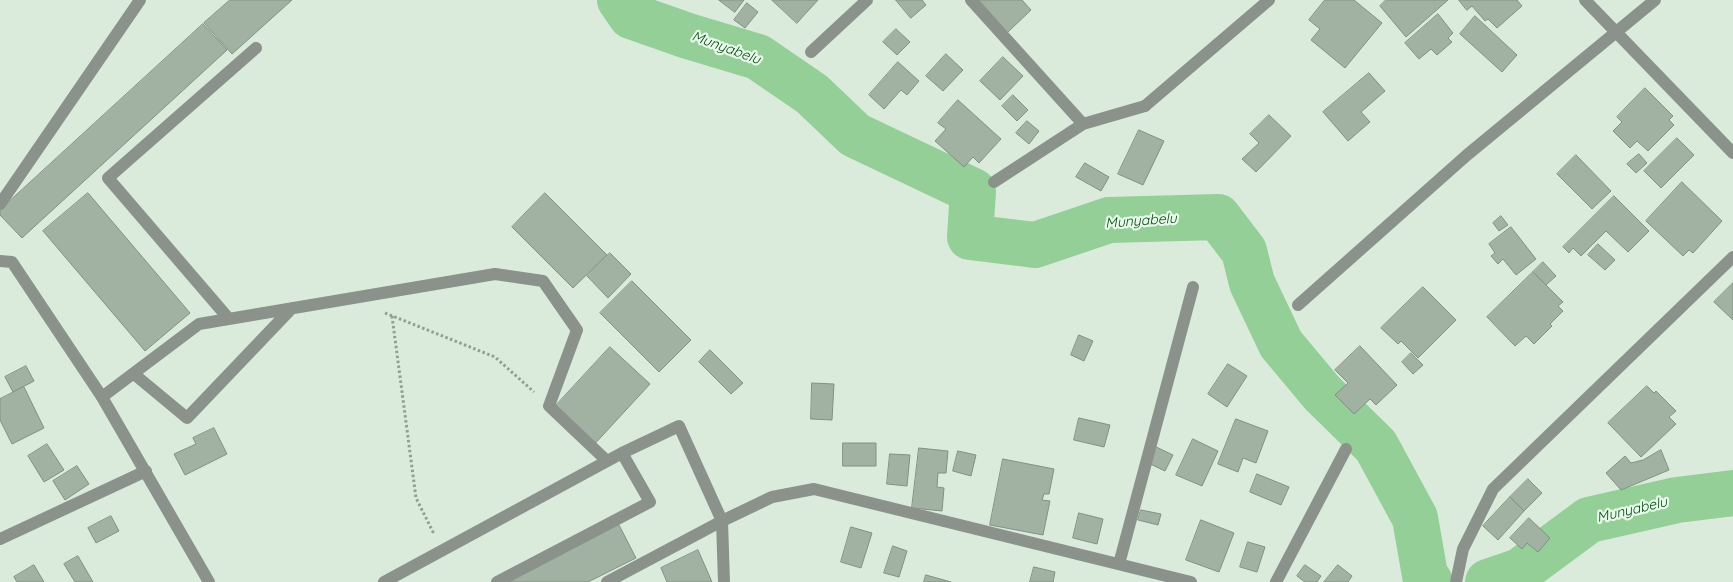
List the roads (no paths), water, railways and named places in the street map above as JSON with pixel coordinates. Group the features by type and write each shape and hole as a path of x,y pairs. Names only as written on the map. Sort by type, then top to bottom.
{"street":[{"path":"0,204 140,0"},
{"path":"810,52 868,0"},
{"path":"971,0 1083,124"},
{"path":"994,182 1083,124 1145,106 1269,0"},
{"path":"1586,0 1733,153"},
{"path":"1298,305 1467,155 1655,0"},
{"path":"230,319 108,178 256,48"},
{"path":"1456,582 1463,549 1493,489 1733,257"},
{"path":"0,261 12,262 102,397 210,582"},
{"path":"102,397 199,324 495,274 543,281 577,330 549,406 607,461"},
{"path":"1119,564 1193,287"},
{"path":"134,374 187,418 292,308"},
{"path":"384,582 407,577 442,551 622,453 678,426 722,520 724,582"},
{"path":"1276,582 1346,450"},
{"path":"497,582 650,502 622,453"},
{"path":"0,539 146,471"},
{"path":"607,582 722,520 772,497 814,489 1191,582"}],"waterway":[{"name":"Munyabelu","path":"620,0 631,16 688,36 758,57 812,94 855,135 973,191 970,237 1035,245 1109,220 1218,217 1244,251 1252,283 1281,344 1322,393 1376,446 1415,518 1426,581 1430,582"},
{"name":"Munyabelu","path":"1488,582 1520,571 1589,520 1677,500 1733,493"}]}
